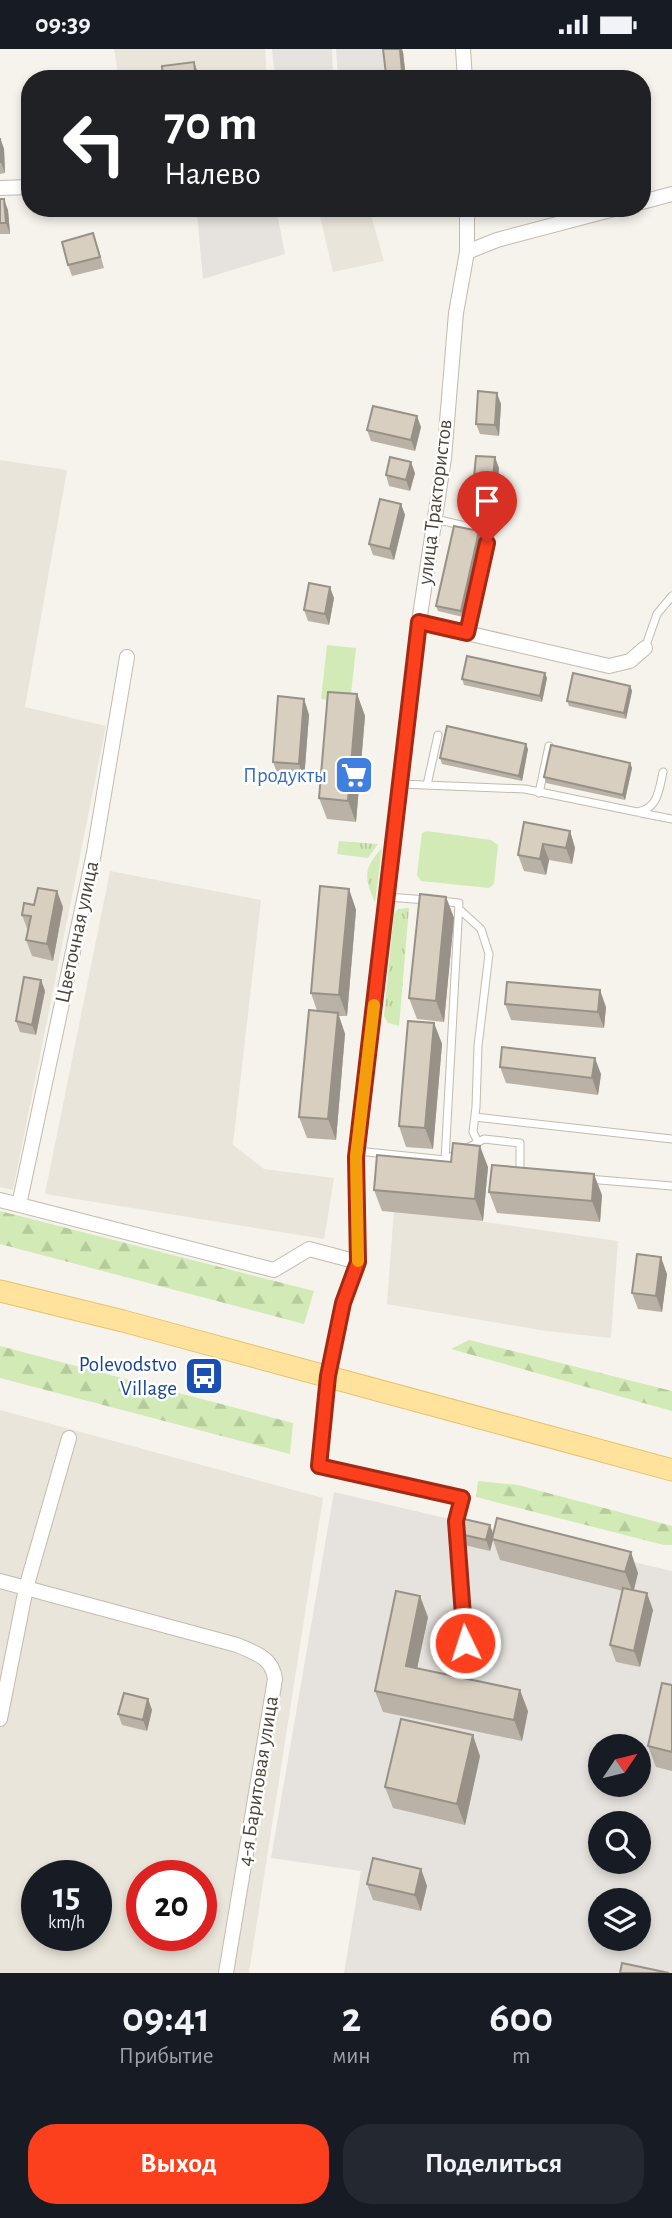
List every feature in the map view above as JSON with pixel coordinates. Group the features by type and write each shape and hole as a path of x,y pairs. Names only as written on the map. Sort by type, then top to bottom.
{"main road":[{"path":"0,1291 328,1376 672,1470"}],"street":[{"path":"463,49 464,70"},
{"path":"0,188 21,187"},
{"path":"651,200 672,194"},
{"name":"улица Трактористов","path":"328,1376 343,1303 358,1262 356,1151 419,622 444,458 456,313 467,252 467,217"},
{"path":"467,252 497,240 584,217"},
{"path":"419,622 609,666 630,661 645,648"},
{"name":"Цветочная улица","path":"19,1205 94,853 127,657"},
{"path":"0,1200 274,1270 309,1249 358,1262"},
{"path":"0,1719 26,1588 69,1438"},
{"name":"4-я Баритовая улица","path":"0,1581 237,1645 269,1661 275,1679 226,1973"}],"lane":[{"path":"435,519 478,529 486,535 487,543 467,633"},
{"path":"645,648 657,614 672,596"},
{"path":"427,785 438,735"},
{"path":"539,793 549,746"},
{"path":"637,812 653,805 658,797 663,772"},
{"path":"400,784 522,789 672,819"},
{"path":"387,897 459,903 445,1160"},
{"path":"459,909 481,929 489,954 478,1046 473,1132 478,1142"},
{"path":"475,1117 672,1139"},
{"path":"356,1151 445,1160 484,1139 520,1143 520,1174 533,1175"},
{"path":"575,1178 672,1186"},
{"path":"328,1376 319,1466 462,1498 456,1521 466,1667"}],"shaded area":[{"path":"114,49 265,49 266,70 118,70"},
{"path":"272,49 332,49 333,70 274,70"},
{"path":"336,49 401,49 401,70 337,70"},
{"path":"197,217 278,217 285,254 203,279"},
{"path":"320,217 372,217 384,261 333,272"},
{"path":"0,460 67,470 25,707 106,726 13,1190 0,1187"},
{"path":"110,871 261,900 233,1145 264,1169 334,1178 324,1239 45,1194"},
{"path":"394,1209 618,1241 611,1338 546,1331 387,1304"},
{"path":"0,1410 323,1498 249,1973 0,1973"},
{"path":"334,1492 672,1571 672,1973 344,1973 361,1871 271,1858"}],"green space":[{"path":"327,645 356,648 350,703 321,699"},
{"path":"427,831 491,840 498,845 494,884 489,888 421,881 417,875 422,833"},
{"path":"339,841 378,844 368,858 337,854"},
{"path":"382,848 375,903 367,874 371,862"},
{"path":"409,908 399,1026 388,1023 384,1016 394,914 398,909"},
{"path":"0,1211 314,1291 304,1324 0,1244"},
{"path":"469,1340 672,1391 672,1411 451,1349"},
{"path":"0,1346 293,1423 290,1454 0,1378"},
{"path":"478,1481 518,1485 672,1526 672,1545 476,1497"}],"building":[{"path":"383,49 400,49 402,70 386,70"},
{"path":"194,62 195,70 162,70 162,66"},
{"path":"0,199 4,199 6,223 0,223"},
{"path":"93,233 100,257 68,265 62,242"},
{"path":"478,391 497,393 495,425 476,424"},
{"path":"373,406 417,416 411,440 367,430"},
{"path":"476,456 495,457 492,489 473,488"},
{"path":"390,457 411,462 406,480 386,475"},
{"path":"380,499 401,504 390,549 369,544"},
{"path":"454,526 479,531 461,611 436,606"},
{"path":"309,583 330,587 325,614 304,610"},
{"path":"467,656 545,673 540,696 462,679"},
{"path":"573,673 630,686 624,713 567,701"},
{"path":"328,692 357,694 348,801 319,798"},
{"path":"278,696 304,699 299,764 273,762"},
{"path":"447,726 526,744 519,776 440,758"},
{"path":"551,745 630,763 623,795 544,777"},
{"path":"524,822 570,831 566,848 543,844 540,859 518,855"},
{"path":"320,886 349,889 339,995 311,993"},
{"path":"38,888 57,891 47,944 26,940 31,916 22,915 24,903 34,905"},
{"path":"420,894 446,897 436,1001 409,998"},
{"path":"24,977 41,980 32,1025 16,1021"},
{"path":"507,982 600,990 598,1012 505,1004"},
{"path":"309,1010 338,1013 328,1119 299,1117"},
{"path":"408,1021 434,1023 425,1128 399,1126"},
{"path":"502,1047 595,1058 592,1078 500,1067"},
{"path":"453,1143 480,1146 475,1199 374,1190 377,1155 451,1162"},
{"path":"492,1165 594,1174 592,1201 489,1192"},
{"path":"637,1254 661,1257 656,1296 632,1293"},
{"path":"497,1518 631,1552 625,1572 492,1539"},
{"path":"464,1519 490,1525 486,1540 460,1534"},
{"path":"623,1588 647,1593 634,1651 610,1645"},
{"path":"396,1591 420,1596 406,1666 520,1690 514,1720 375,1691"},
{"path":"662,1683 672,1685 672,1752 651,1747 651,1734"},
{"path":"124,1693 148,1699 143,1720 118,1714"},
{"path":"401,1719 473,1735 457,1804 385,1787"},
{"path":"373,1858 421,1869 415,1895 367,1884"},
{"path":"622,1963 669,1973 620,1973"}],"slow traffic":[{"path":"358,1261 356,1157 374,1005"}],"place":[{"name":"Продукты","path":"354,775"},
{"name":"Polevodstvo Village","path":"204,1376"}],"route":[{"path":"465,1643 456,1521 462,1498 319,1466 328,1376 343,1303 358,1262 356,1157 419,622 467,633 487,543"}]}
